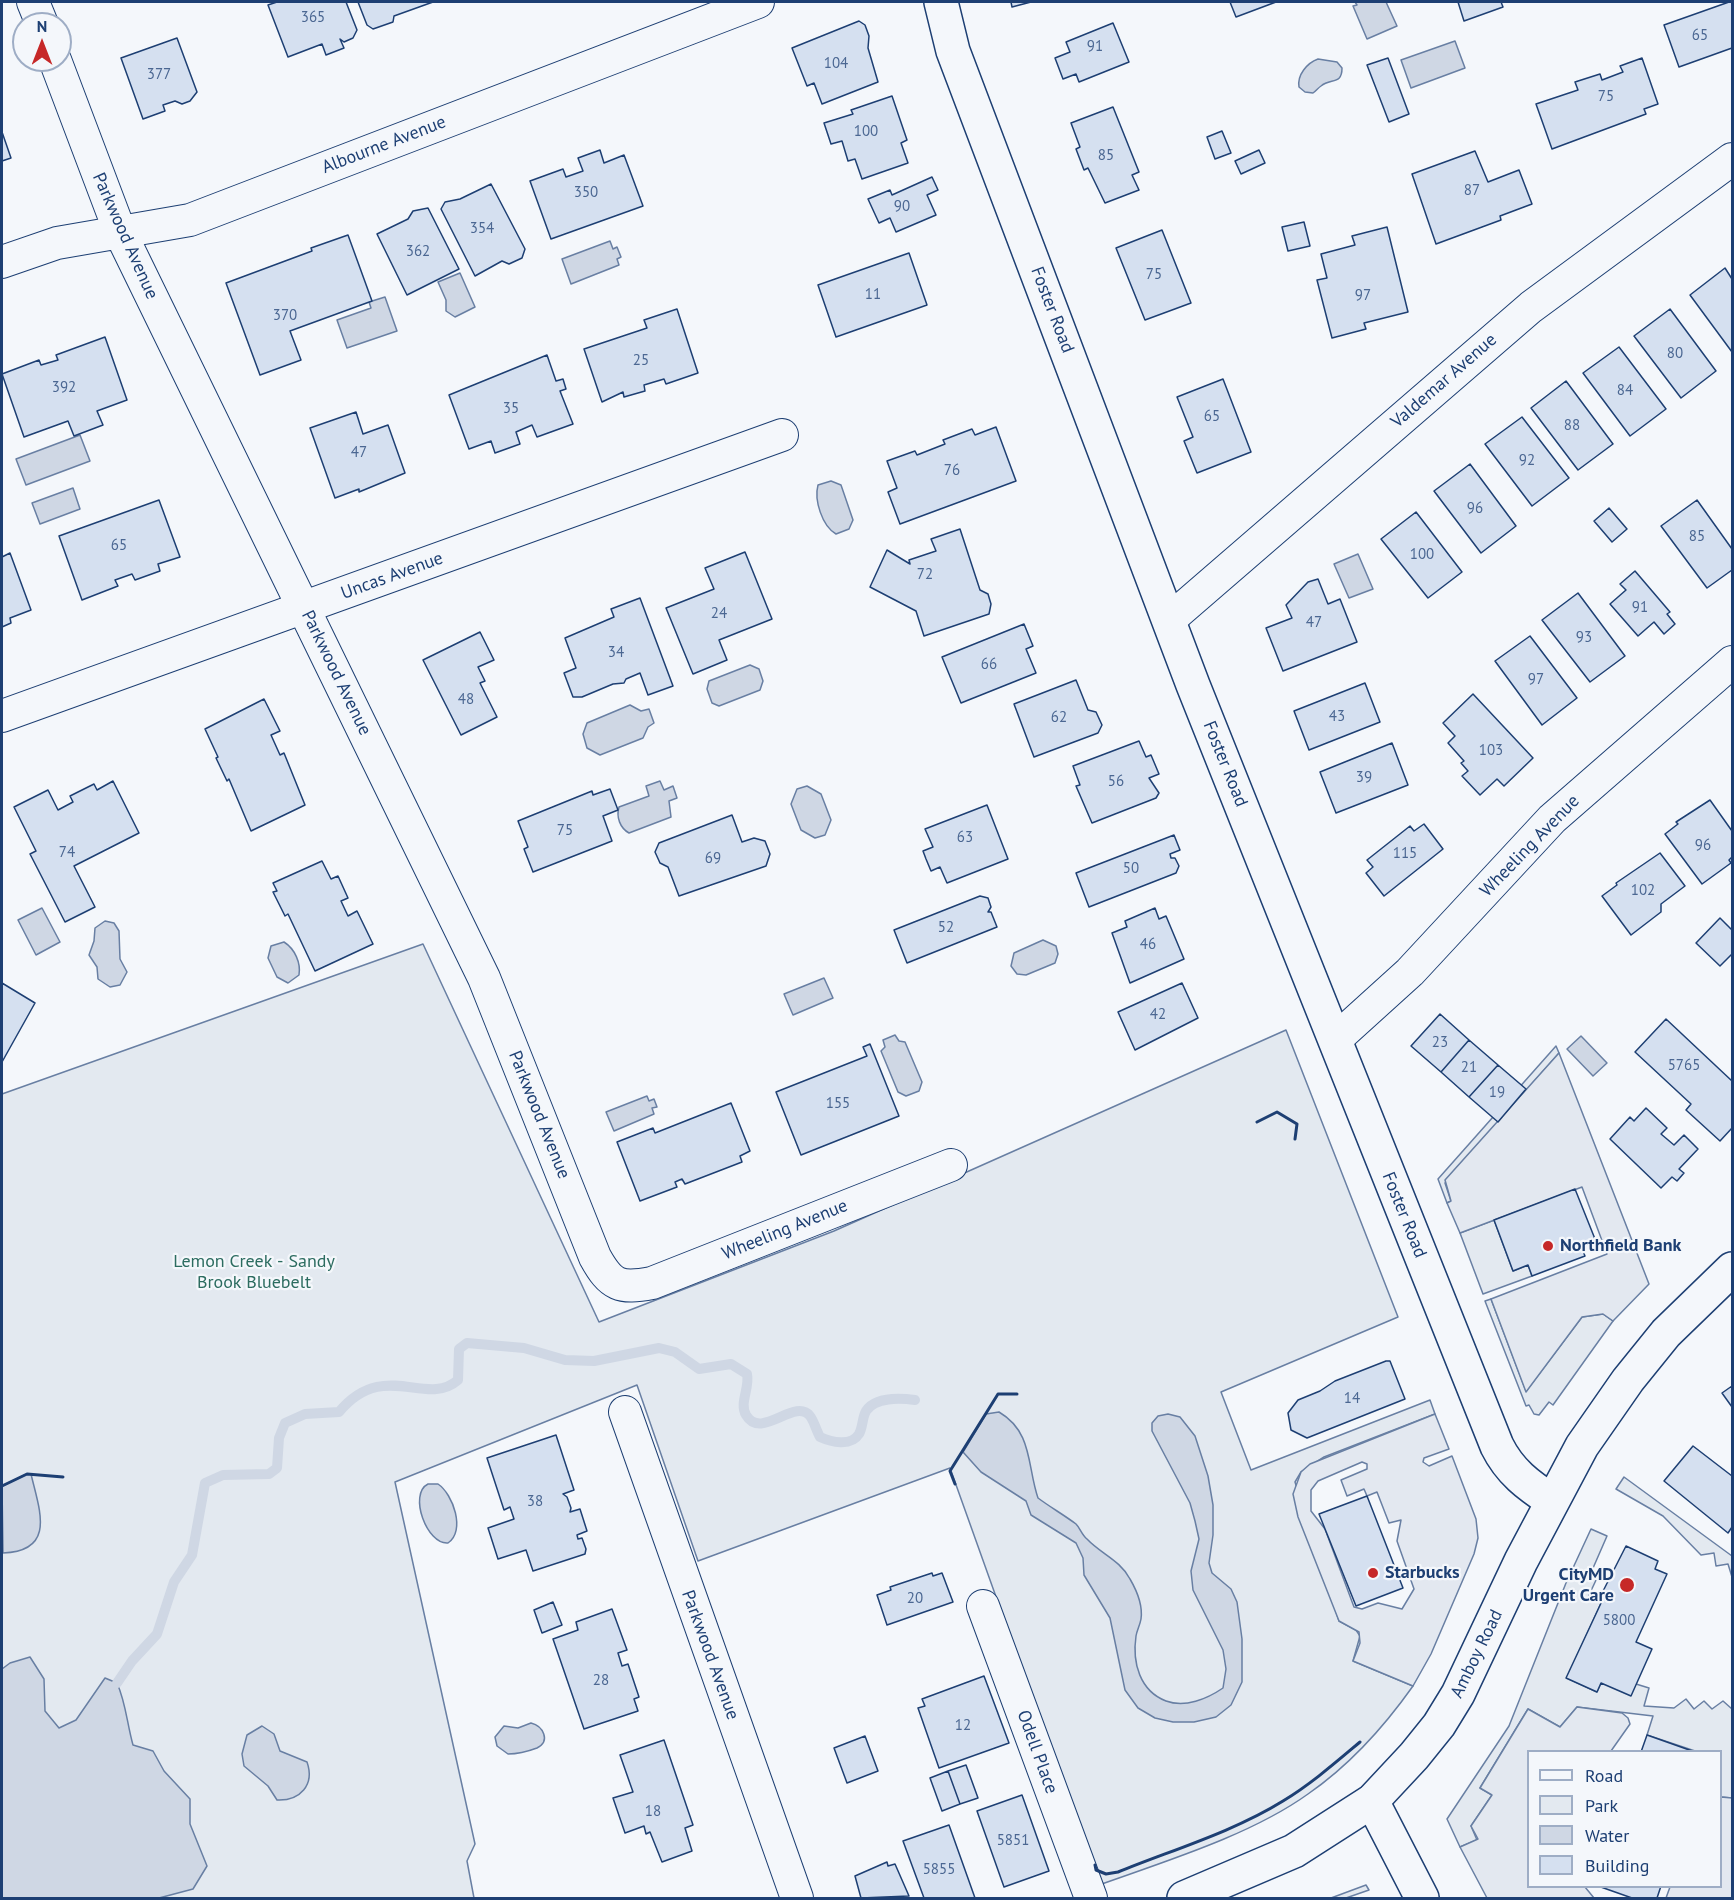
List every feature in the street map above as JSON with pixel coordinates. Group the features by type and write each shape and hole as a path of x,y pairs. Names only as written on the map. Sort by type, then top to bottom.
{"street":[{"name":"Albourne Avenue","path":"2,262 57,243 190,220 758,2"},
{"name":"Foster Road","path":"942,2 962,74 1169,620 1497,1446 1505,1463 1524,1482 1552,1501"},
{"name":"Parkwood Avenue","path":"60,72 120,232 484,978 595,1257 604,1273 617,1285"},
{"name":"Valdemar Avenue","path":"1169,620 1531,307 1732,159"},
{"name":"Uncas Avenue","path":"2,716 782,435"},
{"name":"Wheeling Avenue","path":"1336,1039 1410,972 1552,819 1732,662"},
{"name":"Wheeling Avenue","path":"617,1285 634,1287 652,1283 951,1165"},
{"name":"Amboy Road","path":"1184,1899 1294,1851 1372,1801 1421,1748 1458,1694 1552,1501 1582,1446 1628,1380 1666,1333 1732,1269"},
{"name":"Parkwood Avenue","path":"625,1412 797,1899"},
{"name":"Odell Place","path":"983,1606 1091,1899"},
{"path":"1372,1801 1422,1899"}],"green space":[{"name":"Lemon Creek - Sandy Brook Bluebelt","path":"423,944 599,1322 834,1231 1286,1030 1398,1317 1221,1392 1251,1470 1430,1400 1435,1414 1324,1457 1301,1472 1295,1482 1339,1621 1356,1630 1360,1636 1353,1661 1413,1686 1390,1716 1338,1771 1285,1809 1207,1846 1099,1885 950,1468 698,1561 637,1385 395,1482 475,1844 467,1861 474,1898 2,1898 2,1094"},
{"path":"1556,1046 1559,1053 1445,1183 1451,1201 1447,1203 1438,1179"},
{"path":"1494,1220 1513,1271 1528,1265 1532,1276 1483,1294 1460,1233"},
{"path":"1491,1299 1526,1391 1582,1317 1603,1314 1613,1321 1553,1405 1549,1402 1539,1415 1534,1414 1529,1405 1526,1406 1485,1301"},
{"path":"1624,1477 1732,1556 1732,1577 1728,1564 1716,1566 1714,1553 1701,1555 1663,1516 1616,1489"},
{"path":"1591,1529 1607,1536 1590,1575 1597,1578 1589,1595 1602,1601 1567,1678 1597,1692 1601,1683 1636,1684 1649,1688 1644,1706 1674,1708 1686,1699 1694,1709 1704,1701 1712,1709 1723,1701 1732,1709 1732,1798 1722,1797 1722,1750 1692,1750 1647,1735 1653,1716 1577,1707 1560,1727 1528,1709 1480,1788 1492,1795 1471,1826 1477,1840 1460,1847 1447,1819 1509,1726 1566,1583"},
{"path":"1366,1885 1369,1890 1346,1898 1331,1898"}],"shaded area":[{"path":"1559,1053 1649,1284 1613,1321 1603,1314 1582,1317 1526,1392 1491,1299 1607,1254 1582,1187 1460,1233 1447,1203 1451,1201 1445,1180"},
{"path":"1435,1414 1449,1449 1424,1458 1423,1462 1429,1466 1452,1456 1476,1519 1478,1538 1474,1554 1431,1654 1413,1686 1353,1661 1360,1643 1359,1632 1339,1621 1298,1517 1293,1494 1301,1472 1310,1464","holes":["1362,1462 1367,1464 1367,1469 1341,1480 1347,1496 1364,1489 1367,1496 1377,1492 1389,1523 1401,1520 1397,1541 1414,1589 1402,1609 1378,1603 1362,1609 1354,1607 1325,1529 1311,1511 1311,1490 1318,1481"]},
{"path":"1577,1707 1622,1713 1628,1718 1630,1724 1612,1750 1527,1750 1527,1888 1586,1888 1594,1898 1487,1898 1460,1847 1478,1839 1471,1826 1492,1795 1480,1788 1528,1709 1560,1727"},
{"path":"1722,1797 1732,1798 1732,1898 1666,1898 1670,1888 1722,1888"}],"water":[{"path":"1355,2 1386,2 1397,26 1367,39 1353,6 1357,5"},
{"path":"1455,41 1465,68 1411,88 1401,60"},
{"path":"1318,59 1337,62 1342,68 1342,73 1338,79 1325,84 1313,93 1305,92 1299,87 1301,74 1307,66"},
{"path":"610,241 613,249 617,247 621,257 617,259 619,265 571,284 562,259"},
{"path":"460,273 475,307 455,317 446,311 446,300 438,282"},
{"path":"385,297 397,331 347,348 337,320 371,308 369,302"},
{"path":"80,435 90,461 26,485 16,459"},
{"path":"831,481 841,485 853,520 849,529 836,534 823,519 817,498 818,485"},
{"path":"73,488 80,509 40,524 32,503"},
{"path":"1358,554 1373,589 1349,598 1334,564"},
{"path":"750,665 759,669 763,681 760,690 719,706 712,703 707,689 709,681"},
{"path":"630,705 641,711 649,709 654,723 648,727 643,738 600,755 587,748 583,734 587,723"},
{"path":"660,781 664,790 673,786 677,798 669,801 671,817 629,833 619,822 619,807 649,796 646,786"},
{"path":"807,786 821,794 831,820 825,835 815,838 801,830 791,804 797,789"},
{"path":"42,908 60,942 36,955 18,920"},
{"path":"105,921 114,923 119,931 120,959 127,972 120,985 110,987 98,979 97,967 89,955 94,941 95,928"},
{"path":"1043,940 1056,946 1058,954 1055,963 1026,975 1017,974 1011,966 1014,953"},
{"path":"284,942 294,952 299,966 299,975 288,983 277,977 268,958 271,946"},
{"path":"824,978 833,998 793,1015 784,994"},
{"path":"895,1035 899,1041 905,1042 922,1082 919,1091 906,1096 898,1092 881,1051 885,1047 883,1040"},
{"path":"1581,1036 1607,1063 1593,1076 1567,1049"},
{"path":"647,1096 649,1101 654,1099 657,1107 652,1108 654,1114 614,1131 606,1112"},
{"path":"999,1412 1018,1429 1023,1440 1038,1498 1076,1524 1092,1544 1126,1572 1137,1593 1141,1609 1135,1646 1140,1675 1144,1683 1157,1696 1173,1703 1188,1703 1203,1699 1223,1688 1226,1669 1223,1650 1193,1590 1191,1571 1199,1539 1190,1503 1152,1431 1152,1423 1158,1416 1168,1414 1180,1417 1195,1436 1208,1476 1213,1505 1213,1535 1209,1563 1212,1573 1231,1589 1237,1602 1242,1639 1242,1682 1231,1705 1216,1717 1194,1722 1173,1722 1155,1718 1138,1708 1125,1690 1110,1618 1084,1575 1083,1558 1076,1543 1031,1515 1026,1501 981,1472 963,1452 986,1414"},
{"path":"31,1474 38,1501 40,1526 38,1536 31,1545 3,1553 2,1486"},
{"path":"428,1484 438,1484 453,1504 457,1522 456,1530 448,1543 433,1536 423,1518 420,1498 422,1489"},
{"path":"30,1657 44,1679 45,1711 59,1728 76,1720 105,1678 117,1683 133,1745 153,1751 164,1771 190,1799 190,1824 207,1866 193,1889 159,1898 2,1898 2,1669 10,1663"},
{"path":"531,1723 539,1727 544,1734 544,1742 537,1748 508,1754 497,1746 495,1737 504,1726 518,1728"},
{"path":"262,1726 274,1734 280,1751 307,1762 309,1778 307,1784 304,1790 293,1798 277,1800 268,1786 244,1766 242,1754 247,1735"}],"building":[{"path":"277,2 346,2 357,30 353,38 344,42 340,39 344,48 326,55 322,44 288,57 268,5"},
{"path":"358,2 433,2 394,16 393,22 373,29 367,25"},
{"path":"1011,2 1031,2 1012,7"},
{"path":"1230,2 1276,2 1236,17"},
{"path":"1458,2 1501,2 1503,7 1464,21"},
{"path":"1732,2 1732,48 1679,67 1664,25"},
{"path":"859,21 865,25 869,36 868,48 878,82 822,104 814,83 807,86 792,48"},
{"path":"1113,23 1129,62 1079,82 1076,74 1063,79 1055,58 1070,52 1066,42"},
{"path":"177,38 197,92 190,101 182,104 175,101 163,105 165,111 143,119 121,58"},
{"path":"1388,58 1409,114 1389,122 1367,65"},
{"path":"1642,58 1658,104 1644,109 1646,114 1552,149 1536,104 1578,90 1575,82 1600,74 1602,80 1623,72 1620,66"},
{"path":"892,96 907,140 901,143 908,163 862,179 855,159 848,161 842,141 831,144 824,123 853,114 851,110"},
{"path":"1113,107 1139,172 1132,175 1139,190 1105,203 1088,168 1084,170 1076,149 1080,147 1071,123"},
{"path":"1222,131 1231,153 1215,159 1207,137"},
{"path":"2,132 11,158 2,161"},
{"path":"600,150 604,163 624,155 643,206 551,239 530,181 563,169 566,177 583,171 578,158"},
{"path":"1259,150 1265,163 1241,174 1235,161"},
{"path":"1475,151 1488,182 1519,170 1532,204 1500,216 1501,220 1436,244 1412,174"},
{"path":"932,177 938,190 927,195 936,215 896,232 890,218 879,223 868,199 890,190 892,195"},
{"path":"491,184 525,249 522,258 509,264 502,261 475,276 441,209 445,202 460,199"},
{"path":"428,208 459,269 407,295 377,234 408,219 413,211"},
{"path":"1304,222 1310,246 1288,251 1282,227"},
{"path":"1387,227 1408,312 1364,323 1366,329 1332,338 1317,280 1327,278 1321,254 1355,245 1352,236"},
{"path":"1162,230 1191,303 1145,320 1116,248"},
{"path":"348,235 372,301 290,331 301,360 260,375 226,283"},
{"path":"909,253 927,305 836,337 818,285"},
{"path":"1725,268 1732,279 1732,352 1690,295"},
{"path":"677,309 698,373 666,384 664,379 644,385 645,391 624,397 623,392 602,402 584,349 647,328 644,320"},
{"path":"1670,309 1716,371 1681,398 1634,336"},
{"path":"105,337 127,400 97,411 103,425 74,436 68,421 24,437 2,374 39,360 41,365 58,360 56,355"},
{"path":"1619,347 1666,409 1630,436 1583,373"},
{"path":"547,355 556,381 563,379 566,389 560,391 573,424 537,437 532,425 516,432 520,444 495,453 491,441 469,449 449,395"},
{"path":"1223,379 1251,452 1197,473 1184,441 1193,437 1177,397"},
{"path":"1566,381 1613,444 1578,470 1531,408"},
{"path":"356,412 363,434 388,425 405,473 359,492 359,489 335,498 310,428"},
{"path":"1522,417 1569,478 1532,506 1485,444"},
{"path":"996,427 1016,481 900,524 888,492 897,488 887,461 915,451 917,455 945,444 943,440 972,429 975,435"},
{"path":"1470,464 1516,526 1481,553 1434,491"},
{"path":"159,500 180,557 158,564 160,571 135,580 132,574 115,580 118,586 82,600 59,536"},
{"path":"1697,500 1732,549 1732,570 1707,588 1661,526"},
{"path":"1609,508 1627,529 1612,542 1594,521"},
{"path":"1416,512 1462,572 1428,598 1381,539"},
{"path":"960,529 980,590 988,594 991,604 989,614 924,636 916,611 870,587 887,550 910,564 909,560 936,551 931,539"},
{"path":"745,552 772,619 719,640 727,660 693,674 666,608 714,589 705,568"},
{"path":"10,553 31,610 10,618 11,623 2,627 2,557"},
{"path":"1635,571 1670,612 1667,614 1675,624 1664,634 1654,622 1638,636 1610,604 1626,590 1620,584"},
{"path":"1318,579 1328,604 1340,599 1357,642 1283,671 1266,628 1292,618 1286,605 1308,582"},
{"path":"1578,593 1625,656 1590,682 1542,620"},
{"path":"640,598 673,686 648,695 640,673 626,679 624,683 613,684 582,697 573,697 564,673 576,668 565,638 614,617 611,609"},
{"path":"1024,624 1033,646 1026,649 1036,673 961,703 942,657"},
{"path":"480,632 494,660 478,667 485,681 480,683 497,717 461,735 423,660"},
{"path":"1530,636 1577,698 1542,725 1495,661"},
{"path":"1076,680 1088,710 1096,712 1102,725 1098,733 1034,757 1014,704"},
{"path":"1365,683 1380,722 1309,750 1294,711"},
{"path":"1473,694 1533,758 1504,786 1497,779 1480,795 1462,776 1468,771 1461,763 1464,761 1448,743 1455,736 1443,723"},
{"path":"264,699 280,731 271,735 280,755 284,753 305,805 251,831 229,779 227,781 216,758 218,757 205,729"},
{"path":"1139,741 1146,757 1151,755 1159,774 1149,778 1159,793 1156,798 1092,823 1076,786 1080,785 1073,766"},
{"path":"1392,743 1408,785 1336,813 1320,772"},
{"path":"113,781 139,833 74,866 95,907 65,922 30,854 36,851 14,807 48,790 58,810 73,802 70,796 94,784 97,790"},
{"path":"610,789 618,810 603,816 612,841 533,872 524,849 528,847 518,821 592,791 593,795"},
{"path":"1710,800 1732,831 1732,857 1729,860 1731,863 1702,884 1665,834 1678,824 1676,822"},
{"path":"987,805 1008,859 947,883 940,867 931,871 926,859 923,851 933,847 925,829"},
{"path":"732,815 742,842 754,838 765,841 770,854 766,866 679,896 668,867 660,863 655,852 659,843"},
{"path":"1424,824 1443,849 1384,896 1366,873 1373,867 1367,860 1410,826 1414,831"},
{"path":"1174,835 1180,850 1170,854 1179,866 1176,873 1089,907 1076,873"},
{"path":"1660,853 1685,886 1661,904 1661,912 1631,935 1602,896 1617,885 1616,883"},
{"path":"322,861 331,879 338,876 348,898 341,901 348,916 357,911 373,944 315,971 288,914 285,916 273,892 277,891 273,883"},
{"path":"980,896 988,898 991,907 988,912 991,912 997,927 907,963 894,930"},
{"path":"1155,908 1159,919 1166,916 1184,959 1130,983 1112,933 1127,927 1125,921"},
{"path":"1720,918 1732,930 1732,954 1720,966 1696,943"},
{"path":"2,983 35,1003 2,1062"},
{"path":"1182,983 1198,1018 1135,1050 1118,1012"},
{"path":"1440,1014 1469,1040 1441,1072 1411,1046"},
{"path":"1666,1019 1732,1081 1732,1128 1720,1141 1686,1110 1691,1104 1635,1052"},
{"path":"1469,1040 1498,1065 1469,1097 1441,1072"},
{"path":"870,1044 899,1116 801,1155 776,1092 867,1056 863,1047"},
{"path":"1498,1065 1526,1089 1498,1122 1469,1097"},
{"path":"731,1103 750,1151 740,1156 742,1162 685,1184 682,1179 675,1182 677,1187 640,1201 617,1142 653,1128 655,1133"},
{"path":"1646,1108 1667,1128 1661,1134 1674,1145 1684,1135 1698,1149 1679,1169 1684,1173 1677,1181 1672,1177 1661,1188 1610,1139 1630,1117 1634,1121"},
{"path":"1575,1189 1595,1239 1580,1244 1585,1256 1532,1276 1528,1265 1513,1271 1494,1220"},
{"path":"1390,1361 1405,1399 1307,1438 1291,1430 1288,1413 1298,1400 1320,1391 1335,1381"},
{"path":"1732,1386 1732,1407 1722,1393"},
{"path":"556,1435 574,1490 563,1494 567,1497 570,1512 580,1509 587,1531 577,1535 578,1539 582,1538 586,1549 585,1554 533,1571 526,1550 498,1559 488,1528 514,1519 510,1507 504,1510 487,1458"},
{"path":"1693,1446 1732,1476 1732,1527 1728,1533 1664,1481"},
{"path":"1367,1496 1403,1588 1356,1606 1319,1514"},
{"path":"1626,1546 1658,1561 1655,1569 1667,1574 1636,1642 1652,1649 1631,1696 1601,1683 1597,1692 1566,1678 1602,1601 1599,1599"},
{"path":"932,1573 933,1576 942,1573 953,1602 887,1625 877,1595 891,1590 890,1587"},
{"path":"553,1602 562,1625 542,1633 534,1610"},
{"path":"612,1609 627,1650 618,1653 622,1666 628,1664 639,1697 634,1699 638,1711 584,1729 553,1639 578,1630 576,1622"},
{"path":"984,1676 1009,1743 939,1768 918,1708 925,1706 922,1699"},
{"path":"1647,1735 1689,1750 1642,1750"},
{"path":"865,1736 878,1771 847,1783 834,1748"},
{"path":"664,1740 693,1825 685,1828 692,1851 662,1862 650,1832 646,1834 644,1826 625,1833 613,1798 633,1792 620,1755"},
{"path":"966,1765 978,1798 960,1804 948,1771"},
{"path":"948,1771 960,1804 942,1811 930,1778"},
{"path":"1022,1795 1049,1871 1004,1887 977,1811"},
{"path":"949,1825 975,1898 924,1898 903,1841"},
{"path":"887,1862 888,1866 895,1864 909,1896 861,1898 855,1876"},
{"path":"1604,1888 1660,1888 1657,1898 1632,1898"}],"waterway":[{"path":"117,1683 132,1661 157,1634 174,1582 192,1555 205,1483 223,1475 269,1474 277,1468 279,1438 285,1423 305,1414 339,1412 356,1396 372,1388 403,1386 432,1389 446,1387 458,1380 459,1349 467,1343 524,1348 565,1360 594,1361 659,1348 675,1352 699,1369 731,1364 747,1374 744,1410 752,1422 769,1422 796,1411 804,1412 810,1416 820,1437 835,1442 846,1442 855,1438 859,1434 866,1411 875,1403 895,1399 915,1400"}],"wall":[{"path":"1257,1122 1277,1112 1297,1124 1295,1139"},
{"path":"955,1484 950,1471 998,1394 1017,1394"},
{"path":"2,1486 27,1474 63,1477"},
{"path":"1095,1865 1096,1870 1106,1874 1118,1872 1244,1822 1303,1788 1360,1742"}],"place":[{"name":"Northfield Bank","path":"1548,1246"},
{"name":"Starbucks","path":"1373,1573"},
{"name":"CityMD Urgent Care","path":"1627,1585"}]}
